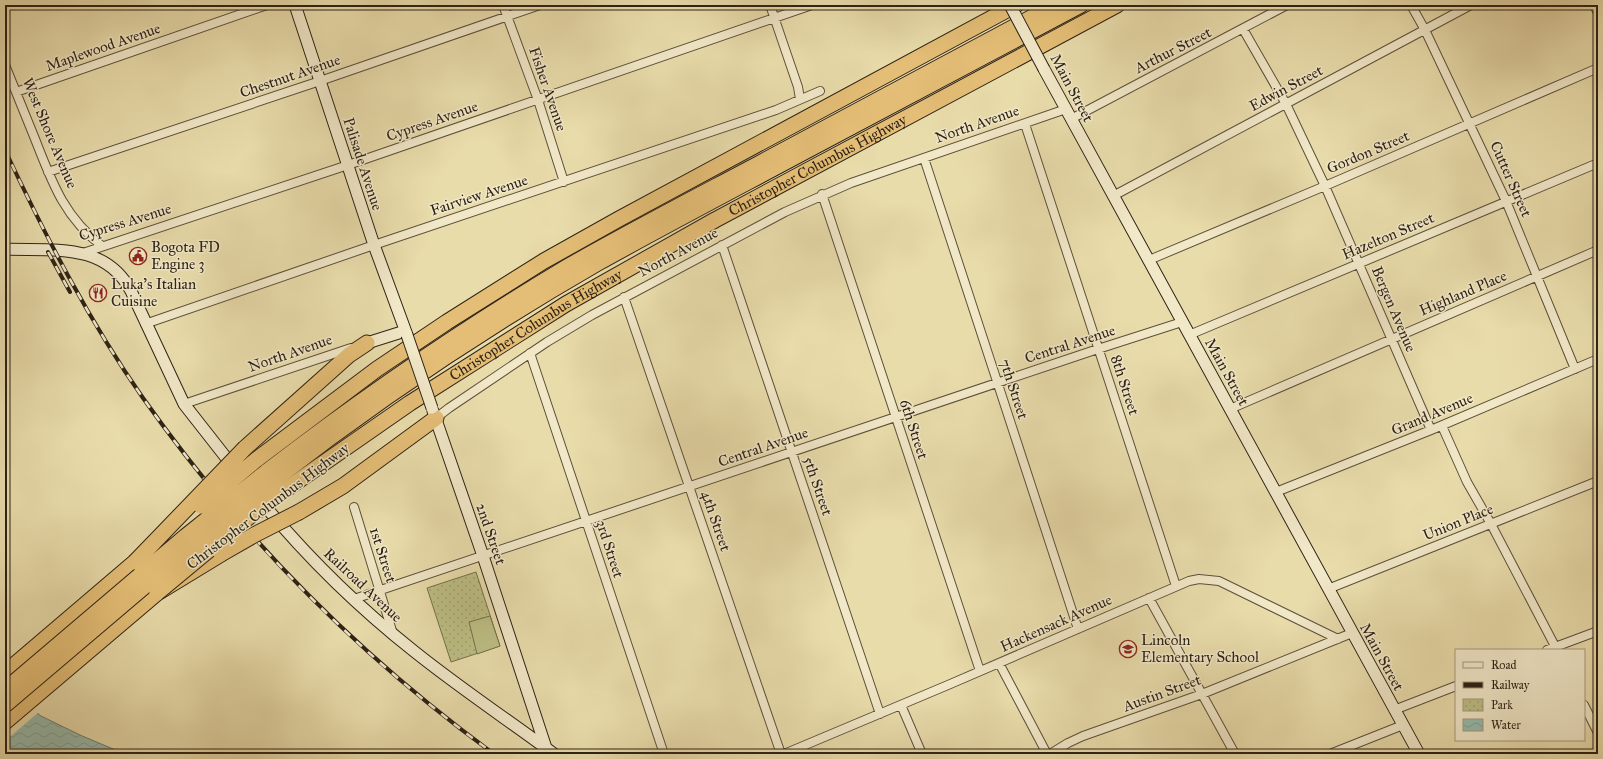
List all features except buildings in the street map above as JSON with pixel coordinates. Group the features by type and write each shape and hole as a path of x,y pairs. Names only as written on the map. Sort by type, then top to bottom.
{"highway":[{"path":"5,673 256,460 382,365 465,310 544,261 638,208 1016,5"},
{"name":"Christopher Columbus Highway","path":"5,722 244,520 274,482 327,426 398,376 488,316 562,271 651,221 1055,5"},
{"name":"Christopher Columbus Highway","path":"5,705 184,552 316,448 411,380 503,320 573,278 669,224 1081,5"},
{"name":"Christopher Columbus Highway","path":"5,690 186,536 274,482 354,440 423,394 577,297 708,224 1117,5"},
{"path":"135,562 245,448 349,355 367,343"},
{"path":"157,593 245,540 299,512 343,486 434,413"}],"main road":[{"name":"Palisade Avenue","path":"294,5 374,245 406,333"},
{"name":"Main Street","path":"1010,5 1068,114 1419,754"},
{"name":"Cypress Avenue","path":"5,249 83,253"},
{"path":"83,253 102,260 118,272 126,281 184,404"},
{"name":"North Avenue","path":"367,343 406,333"},
{"name":"2nd Street","path":"406,333 550,751"},
{"name":"Railroad Avenue","path":"184,404 248,487 291,537 354,599 393,634 428,662 550,751"}],"street":[{"name":"Maplewood Avenue","path":"16,92 267,5"},
{"name":"Fisher Avenue","path":"503,5 538,100 564,182"},
{"name":"Chestnut Avenue","path":"48,172 320,81 540,5"},
{"path":"770,5 800,99"},
{"name":"Cypress Avenue","path":"83,253 348,165 812,5"},
{"name":"Arthur Street","path":"1068,114 1243,29 1287,5"},
{"name":"Cutter Street","path":"1411,5 1425,30 1506,201 1575,368"},
{"name":"Edwin Street","path":"1113,196 1471,5"},
{"path":"1594,5 1598,13"},
{"name":"Bergen Avenue","path":"1243,29 1286,104 1325,186 1431,430"},
{"name":"West Shore Avenue","path":"5,65 54,189 66,209 85,231 102,246"},
{"name":"Gordon Street","path":"1149,260 1598,68"},
{"name":"Fairview Avenue","path":"145,324 374,245 776,110 820,91"},
{"name":"North Avenue","path":"434,413 449,408 530,353 624,297 822,194 1025,124 1068,114"},
{"name":"8th Street","path":"1025,124 1176,586"},
{"name":"7th Street","path":"924,158 1078,629"},
{"name":"Hazelton Street","path":"1189,335 1598,162"},
{"name":"6th Street","path":"822,194 980,672"},
{"name":"5th Street","path":"722,245 880,714"},
{"name":"Highland Place","path":"1230,409 1598,250"},
{"name":"4th Street","path":"624,297 783,754"},
{"name":"Central Avenue","path":"354,599 1098,348 1182,322"},
{"name":"North Avenue","path":"184,404 367,343"},
{"name":"3rd Street","path":"530,353 664,754"},
{"name":"Grand Avenue","path":"1276,492 1442,426 1598,359"},
{"path":"1442,426 1467,482 1491,524 1556,648 1598,631"},
{"name":"Union Place","path":"1328,589 1598,481"},
{"name":"1st Street","path":"354,507 393,634"},
{"name":"Hackensack Avenue","path":"783,754 999,664 1176,586 1199,579 1219,581 1338,639"},
{"path":"1149,598 1235,754"},
{"name":"Austin Street","path":"1049,754 1084,736 1202,694 1352,633"},
{"path":"999,664 1049,754"},
{"path":"1394,710 1455,686"},
{"path":"901,705 922,754"},
{"path":"1585,707 1598,733"},
{"path":"1330,754 1403,726"},
{"path":"804,746 807,754"}],"green space":[{"path":"476,572 500,646 451,662 427,588"},
{"path":"490,616 500,646 477,654 469,622"}],"water":[{"path":"5,690 41,716 80,735 125,754 5,754"}],"pier":[{"path":"5,688 39,712 5,741"}],"railway":[{"path":"5,150 52,246 104,339 143,398 220,499 261,546 304,591 349,634 395,676 494,754"},
{"path":"48,252 70,292"}],"place":[{"name":"Bogota FD Engine 3","path":"138,256"},
{"name":"Luka's Italian Cuisine","path":"98,293"},
{"name":"Lincoln Elementary School","path":"1128,649"}]}
